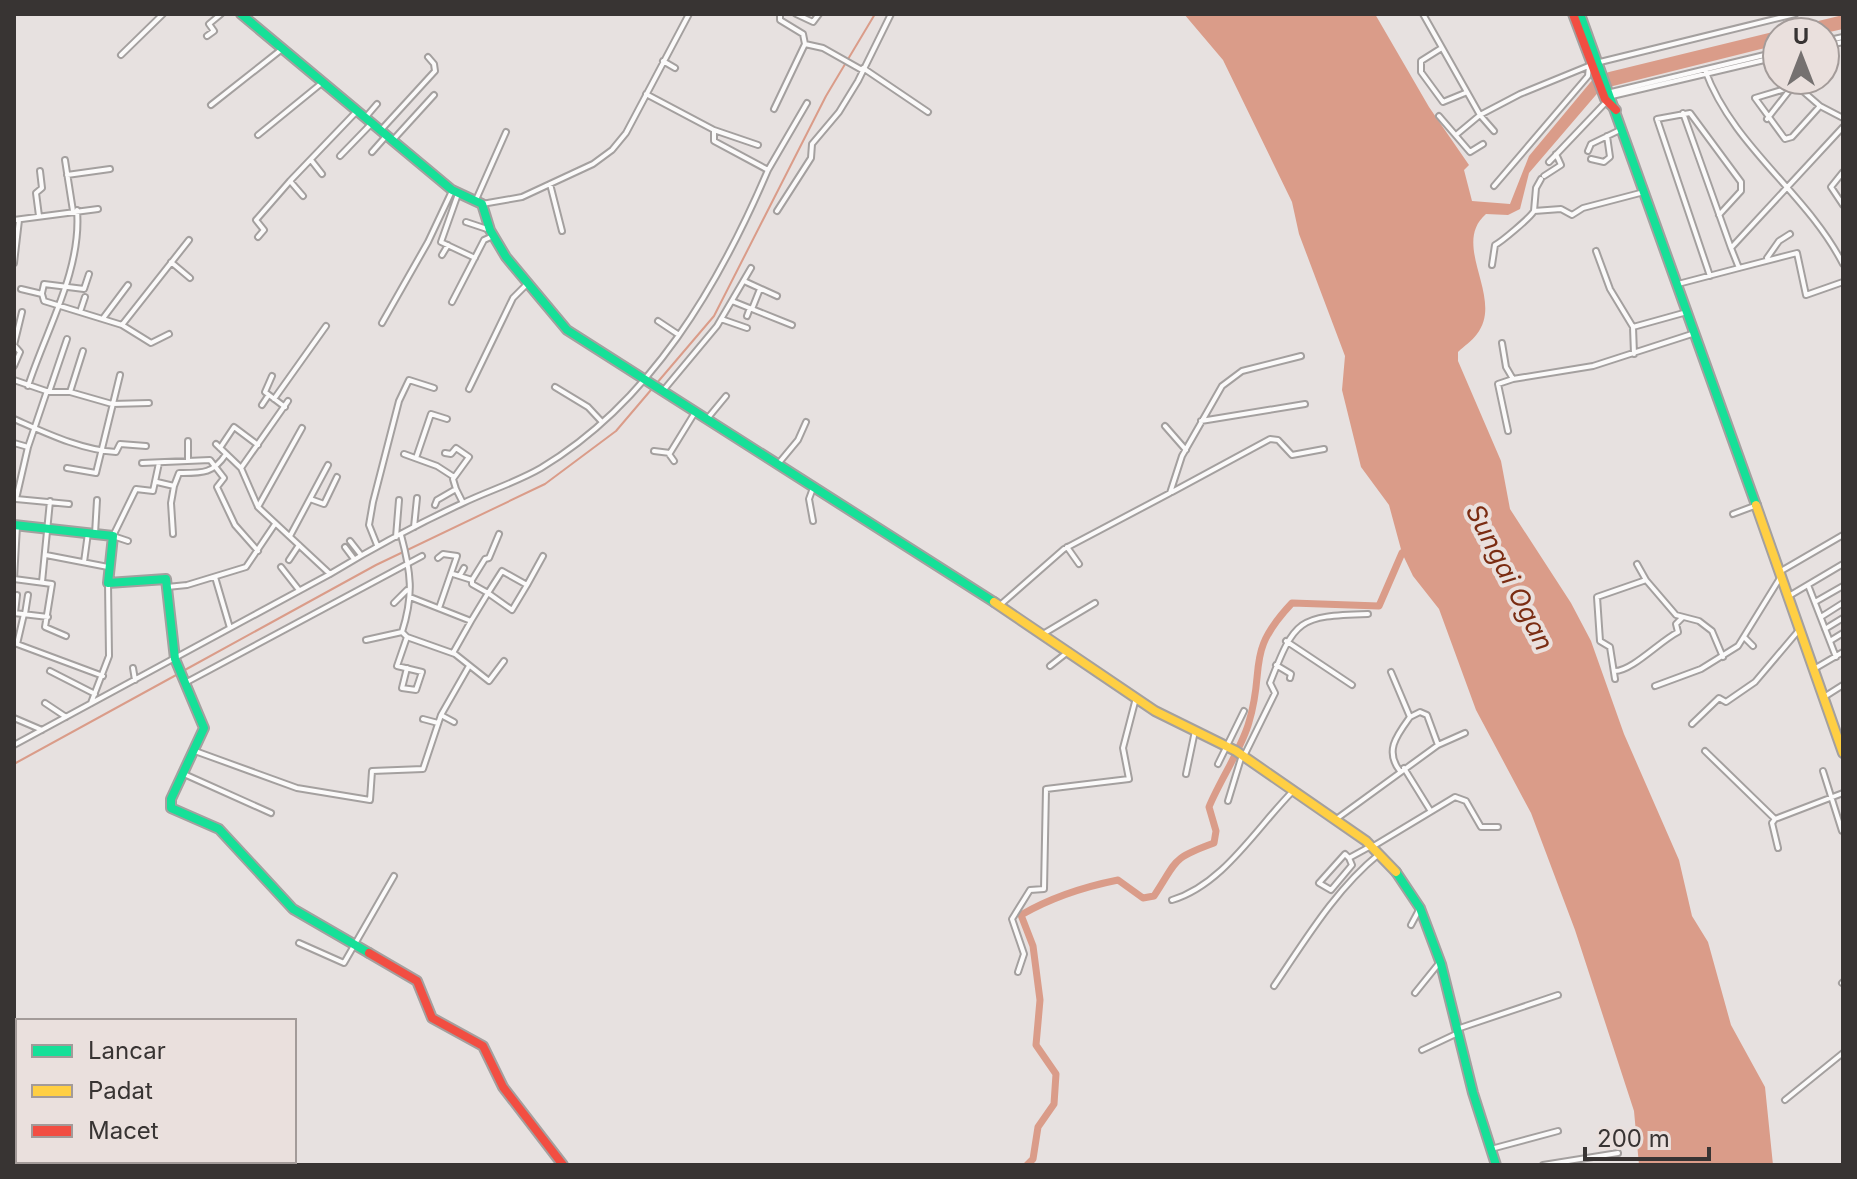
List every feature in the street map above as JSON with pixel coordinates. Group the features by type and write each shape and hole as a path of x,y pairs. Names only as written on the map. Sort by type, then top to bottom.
{"street":[{"path":"121,55 163,14"},
{"path":"207,36 214,31 209,24 221,14"},
{"path":"247,16 282,49 455,192 478,203 511,201 593,164 612,150 626,133 689,14"},
{"path":"774,109 805,44 803,34 780,20 780,14"},
{"path":"796,14 811,22 819,14"},
{"path":"777,211 811,158 812,144 839,112 891,14"},
{"path":"1423,14 1465,93 1494,131"},
{"path":"1573,14 1616,110 1843,753"},
{"path":"1494,186 1589,75 1593,64 1580,14"},
{"path":"1456,135 1480,115 1520,94 1593,64 1761,20"},
{"path":"805,44 811,43 861,69 928,112"},
{"path":"211,105 282,49"},
{"path":"1440,49 1419,62 1422,74 1443,102 1465,93"},
{"path":"372,152 435,71 428,57"},
{"path":"1549,162 1607,94 1761,58"},
{"path":"663,61 675,68"},
{"path":"1706,72 1721,105 1748,145 1816,219 1843,264"},
{"path":"258,135 323,82"},
{"path":"646,94 714,130 758,145"},
{"path":"387,135 419,116 434,95"},
{"path":"1761,95 1756,96 1767,119 1787,139 1820,106"},
{"path":"1767,119 1785,96"},
{"path":"1806,96 1843,118"},
{"path":"14,745 176,661 377,545 542,467 602,422 647,383 679,335 756,202 768,170 807,103"},
{"path":"340,156 369,120 377,104"},
{"path":"258,237 264,230 256,220 357,111"},
{"path":"1710,276 1655,122 1683,113 1692,114 1742,184 1741,191 1719,215"},
{"path":"1683,113 1739,268"},
{"path":"1439,116 1470,152 1483,144"},
{"path":"1731,248 1843,127"},
{"path":"1588,151 1591,144 1622,129"},
{"path":"714,130 714,141 768,170"},
{"path":"506,132 478,203 492,233 527,284 567,330 661,393 1043,634 1136,698 1236,751 1374,849 1420,908 1440,962 1496,1165"},
{"path":"1591,159 1604,162 1610,157 1607,136"},
{"path":"1492,265 1495,245 1504,241 1514,226 1527,221 1534,211 1536,188 1542,178 1561,165 1556,154"},
{"path":"28,386 59,303 77,243 75,210 65,160"},
{"path":"311,160 322,174"},
{"path":"67,175 110,169"},
{"path":"39,216 36,193 42,185 40,171"},
{"path":"1843,172 1831,187 1843,205"},
{"path":"290,181 303,196"},
{"path":"550,184 562,231"},
{"path":"455,192 441,242 475,258"},
{"path":"382,323 455,192"},
{"path":"1534,211 1561,209 1572,215 1583,208 1644,192"},
{"path":"14,263 17,220 98,209"},
{"path":"466,222 492,233"},
{"path":"452,302 484,240 492,233"},
{"path":"1765,261 1779,241 1790,234"},
{"path":"122,325 189,240"},
{"path":"442,255 448,245"},
{"path":"1596,251 1610,289 1633,327 1634,354"},
{"path":"1677,284 1799,254 1806,295 1843,282"},
{"path":"171,262 190,278"},
{"path":"661,393 717,326 751,268"},
{"path":"89,274 84,289 44,284 44,301 104,317 151,343 169,334"},
{"path":"744,281 777,296"},
{"path":"469,389 513,298 527,284"},
{"path":"104,317 128,285"},
{"path":"21,289 42,294"},
{"path":"747,316 760,289"},
{"path":"81,309 85,297"},
{"path":"732,301 792,325"},
{"path":"14,366 20,352 14,345 22,312"},
{"path":"1633,327 1687,312"},
{"path":"721,319 747,328"},
{"path":"658,321 679,335"},
{"path":"262,405 271,398 326,326"},
{"path":"1508,431 1498,384 1634,354 1695,333"},
{"path":"67,339 28,447 15,498 69,504"},
{"path":"1502,343 1507,371 1513,379"},
{"path":"70,392 83,351"},
{"path":"1170,493 1201,421 1231,378 1242,371 1301,356"},
{"path":"67,468 95,474 120,375"},
{"path":"272,376 265,391 285,407"},
{"path":"14,380 48,392 70,392 112,404 149,403"},
{"path":"377,545 369,525 383,459 409,381 434,388"},
{"path":"555,387 588,407 602,422"},
{"path":"705,421 726,396"},
{"path":"241,468 288,401"},
{"path":"1201,421 1305,404"},
{"path":"416,458 431,414 447,419"},
{"path":"669,454 694,414"},
{"path":"14,419 102,451 116,452 120,444 146,446"},
{"path":"777,466 799,439 806,422"},
{"path":"1165,426 1186,450"},
{"path":"258,445 234,427 218,446 241,468 258,507 330,574"},
{"path":"258,507 302,428"},
{"path":"999,606 1067,547 1270,439 1278,440 1292,455 1324,449"},
{"path":"188,441 188,460"},
{"path":"14,443 28,447"},
{"path":"445,453 451,454 456,448 469,457 454,477 463,503"},
{"path":"654,451 669,454 674,461"},
{"path":"217,469 226,454"},
{"path":"404,454 454,477"},
{"path":"142,463 206,459 224,479 217,487 229,513 258,551"},
{"path":"14,461 22,461"},
{"path":"90,705 110,650 108,567 113,536 136,489 151,493 157,482 159,463"},
{"path":"290,536 328,465"},
{"path":"173,534 171,503 179,473 217,469"},
{"path":"310,499 324,504 337,477"},
{"path":"157,482 174,486"},
{"path":"813,488 809,499 813,521"},
{"path":"435,505 437,500 456,489"},
{"path":"414,527 417,498"},
{"path":"84,562 97,500"},
{"path":"399,500 398,536 412,570 402,632"},
{"path":"42,582 50,501"},
{"path":"1733,514 1757,505"},
{"path":"167,587 187,585 246,567 276,523"},
{"path":"66,636 46,630 52,585 14,579 15,525 113,536 128,541"},
{"path":"472,580 485,559 489,558 499,534"},
{"path":"1655,686 1750,643 1773,585 1781,574 1843,535"},
{"path":"350,541 361,555"},
{"path":"289,560 299,545"},
{"path":"345,547 354,559"},
{"path":"1067,547 1079,564"},
{"path":"438,558 441,554 457,556 439,608"},
{"path":"46,555 108,567"},
{"path":"184,682 422,556"},
{"path":"453,574 472,580 472,584 512,610 543,556"},
{"path":"1637,564 1646,580 1682,618 1699,621 1712,631 1723,657"},
{"path":"1789,596 1843,564"},
{"path":"281,567 299,591"},
{"path":"460,575 464,568"},
{"path":"453,653 502,571 527,585"},
{"path":"215,576 230,628"},
{"path":"108,583 165,578 176,661 204,728 171,799 174,811 211,823 293,909 417,981 434,1019 481,1045 502,1084 563,1165"},
{"path":"1597,596 1628,589 1646,580"},
{"path":"1808,585 1836,657"},
{"path":"1815,602 1843,586"},
{"path":"1597,588 1600,641 1610,647 1615,679"},
{"path":"394,603 399,594 407,590"},
{"path":"17,595 14,613 48,617"},
{"path":"28,595 17,644 103,676"},
{"path":"410,597 471,621"},
{"path":"1043,634 1095,603"},
{"path":"1821,617 1843,603"},
{"path":"1218,764 1236,751 1275,694 1269,684 1276,665 1286,641 1301,625 1315,618 1368,614"},
{"path":"1615,671 1625,670 1658,642 1678,632 1676,624 1682,618"},
{"path":"1825,629 1843,618"},
{"path":"1692,724 1719,698 1727,701 1746,690 1800,628"},
{"path":"402,632 407,637 453,653 489,681 504,661"},
{"path":"366,640 402,632"},
{"path":"1830,641 1843,633"},
{"path":"407,637 397,666 407,668 423,673 416,690 402,688 407,668"},
{"path":"1286,641 1352,685"},
{"path":"1050,666 1069,651"},
{"path":"1814,669 1843,652"},
{"path":"1276,665 1291,674 1290,678"},
{"path":"195,751 297,788 370,800 372,771 423,769 441,715 469,666"},
{"path":"133,668 135,680"},
{"path":"50,671 95,694"},
{"path":"1391,672 1410,717"},
{"path":"1824,697 1843,685"},
{"path":"1018,972 1024,954 1012,919 1028,892 1044,888 1046,789 1129,779 1123,748 1136,698"},
{"path":"45,703 66,717"},
{"path":"1228,801 1244,711"},
{"path":"1430,810 1391,752 1394,740 1410,717 1420,712 1427,715 1438,745"},
{"path":"441,715 454,722"},
{"path":"14,718 42,730"},
{"path":"423,719 438,723"},
{"path":"1186,774 1195,731"},
{"path":"1335,820 1438,745 1465,733"},
{"path":"1705,751 1775,819"},
{"path":"1823,771 1842,831"},
{"path":"184,774 271,813"},
{"path":"1172,900 1183,896 1233,858 1293,791"},
{"path":"1778,848 1772,823 1775,819 1843,793"},
{"path":"1349,858 1374,849 1430,810 1458,797 1466,801 1481,827 1498,827"},
{"path":"1274,986 1336,896 1374,849"},
{"path":"1345,854 1349,858 1352,865 1331,891 1319,883 1345,854"},
{"path":"299,943 341,964 394,876"},
{"path":"1411,925 1420,908"},
{"path":"1415,993 1440,962"},
{"path":"1422,1050 1457,1031 1558,995"},
{"path":"1785,1100 1843,1053"},
{"path":"1491,1149 1558,1131"},
{"path":"1543,1165 1618,1153"}],"water":[{"name":"Sungai Ogan","path":"1184,14 1375,14 1429,107 1469,165 1464,170 1472,201 1510,204 1529,156 1594,78 1761,35 1761,49 1601,89 1529,173 1520,209 1508,215 1486,214 1476,227 1473,241 1483,288 1484,320 1475,337 1458,352 1458,361 1501,461 1510,509 1571,603 1591,641 1624,734 1679,860 1692,916 1708,942 1731,1025 1765,1087 1773,1165 1639,1165 1634,1111 1575,930 1531,813 1476,710 1439,609 1413,576 1402,553 1389,505 1361,467 1342,390 1345,356 1299,234 1292,202 1223,60"}],"waterway":[{"path":"183,671 376,565 545,484 616,431 714,316 826,96 875,14"},
{"path":"1027,1165 1033,1159 1038,1127 1054,1104 1056,1074 1036,1045 1040,1000 1033,946 1021,915 1068,893 1118,880 1143,898 1154,896 1176,862 1214,843 1216,831 1209,807 1246,732 1267,635 1292,603 1379,606 1402,553"},
{"path":"14,764 178,674"}],"traffic: fast":[{"path":"241,14 452,190 482,204 490,230 506,257 567,330 994,602"},
{"path":"1580,14 1756,505"},
{"path":"14,525 113,536 108,583 166,579 175,659 204,728 171,799 171,808 219,829 293,909 369,953"},
{"path":"1396,872 1420,908 1441,964 1473,1093 1496,1165"}],"traffic: slow":[{"path":"1756,505 1843,753"},
{"path":"994,602 1155,711 1236,751 1366,841 1396,872"}],"traffic: jam":[{"path":"1573,14 1605,99 1616,110"},
{"path":"369,953 417,981 432,1018 483,1046 503,1087 563,1165"}]}
